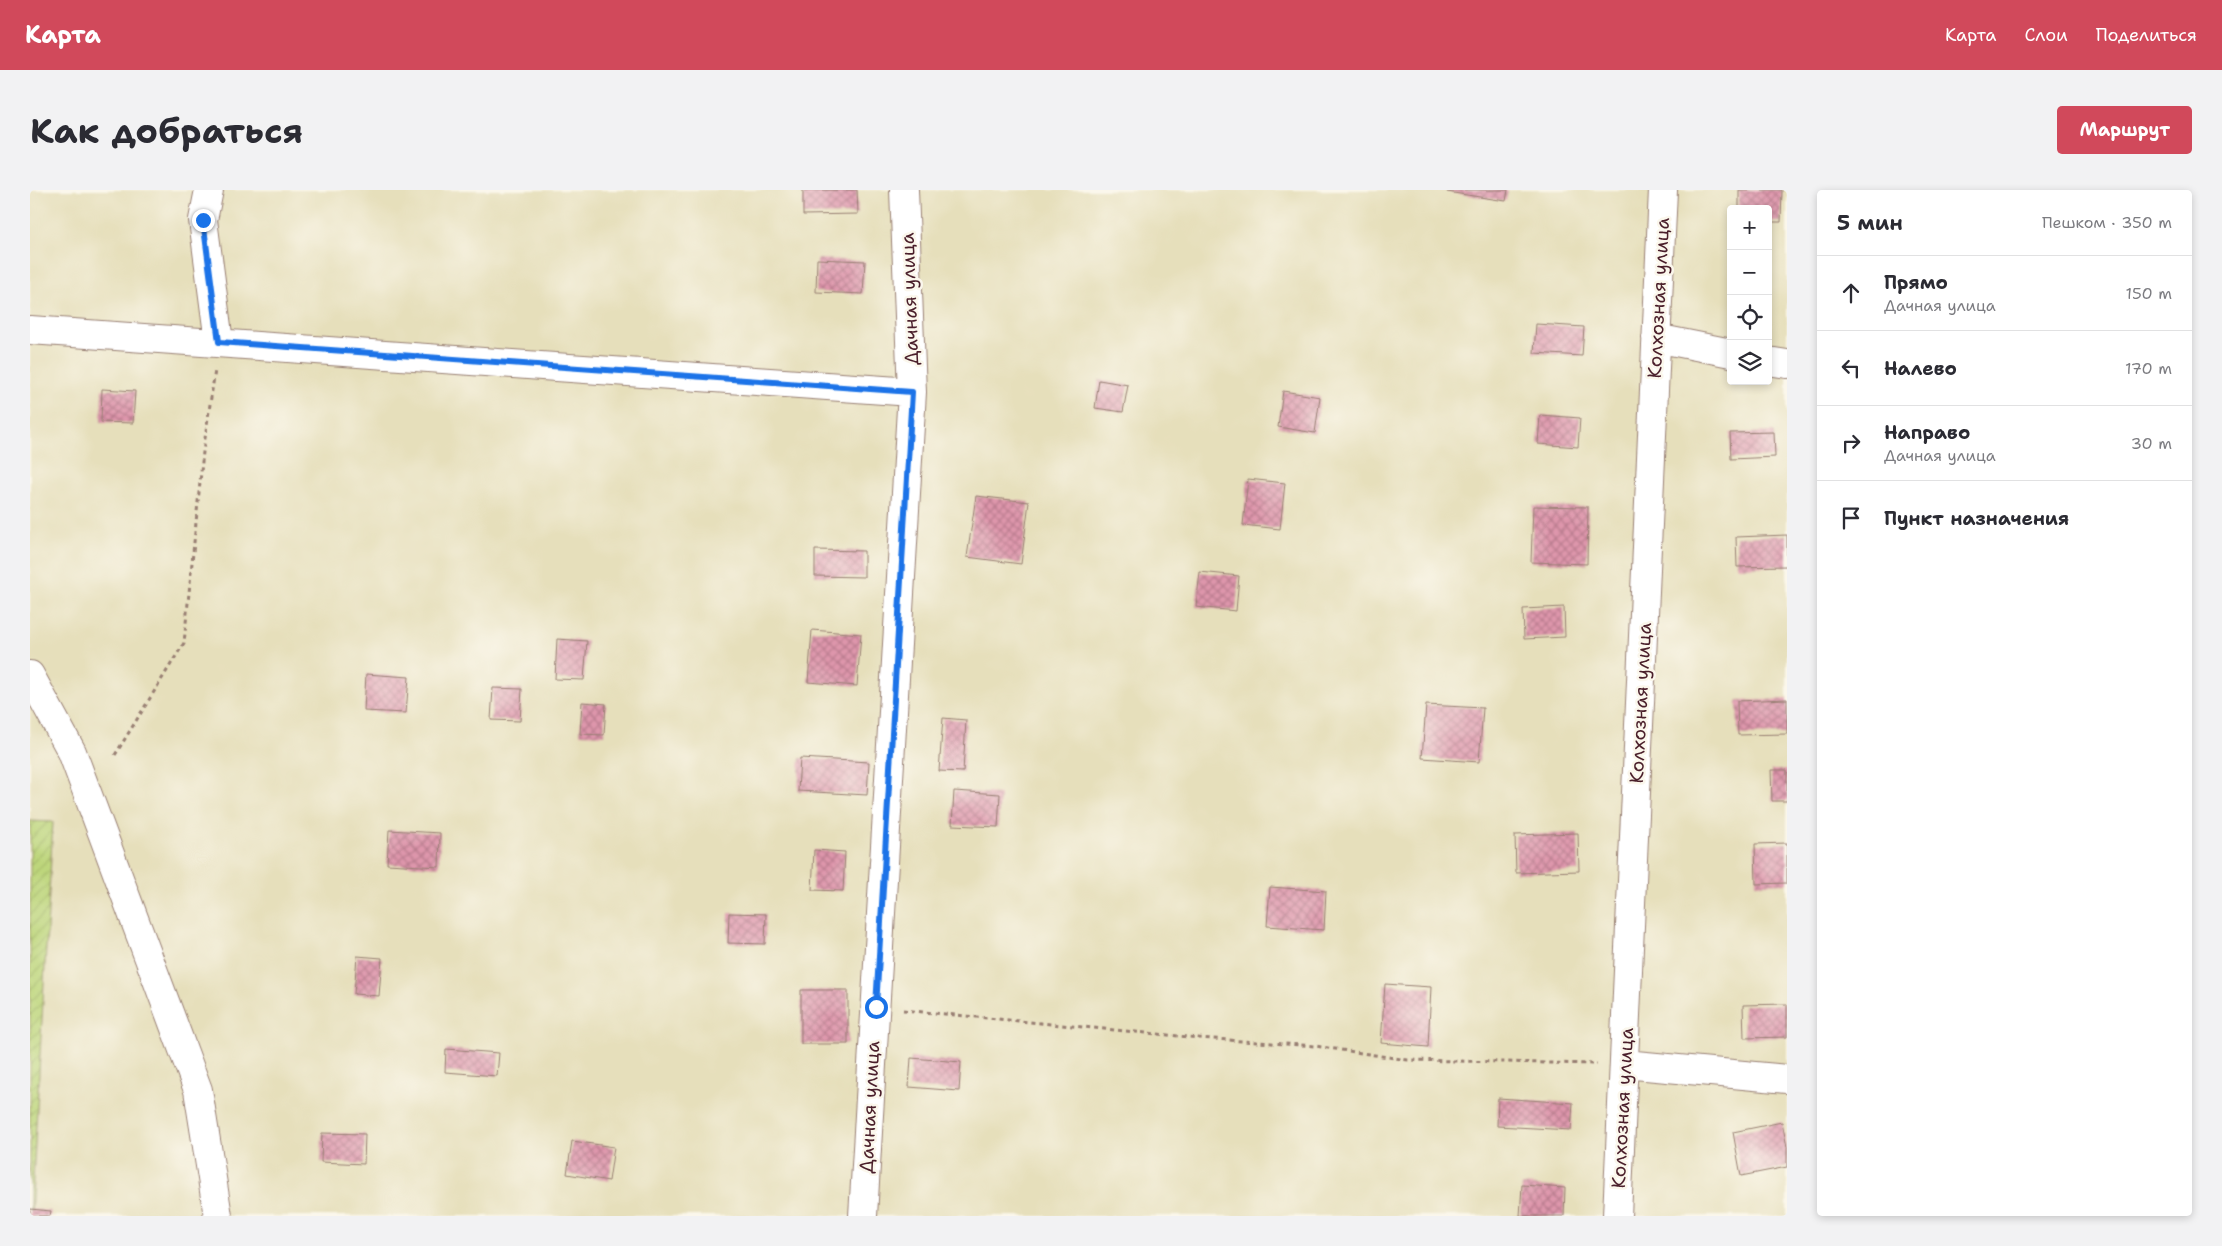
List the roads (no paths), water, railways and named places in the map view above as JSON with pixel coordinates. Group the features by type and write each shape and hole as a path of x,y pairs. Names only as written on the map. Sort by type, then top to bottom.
{"street":[{"path":"209,190 203,220 219,342"},
{"name":"Дачная улица","path":"863,1216 912,392 904,190"},
{"name":"Колхозная улица","path":"1617,1216 1663,190"},
{"path":"30,330 912,392"},
{"path":"1656,338 1727,352"},
{"path":"1772,362 1787,364"},
{"path":"30,674 72,752 198,1090 218,1216"},
{"path":"1624,1064 1787,1079"}]}
